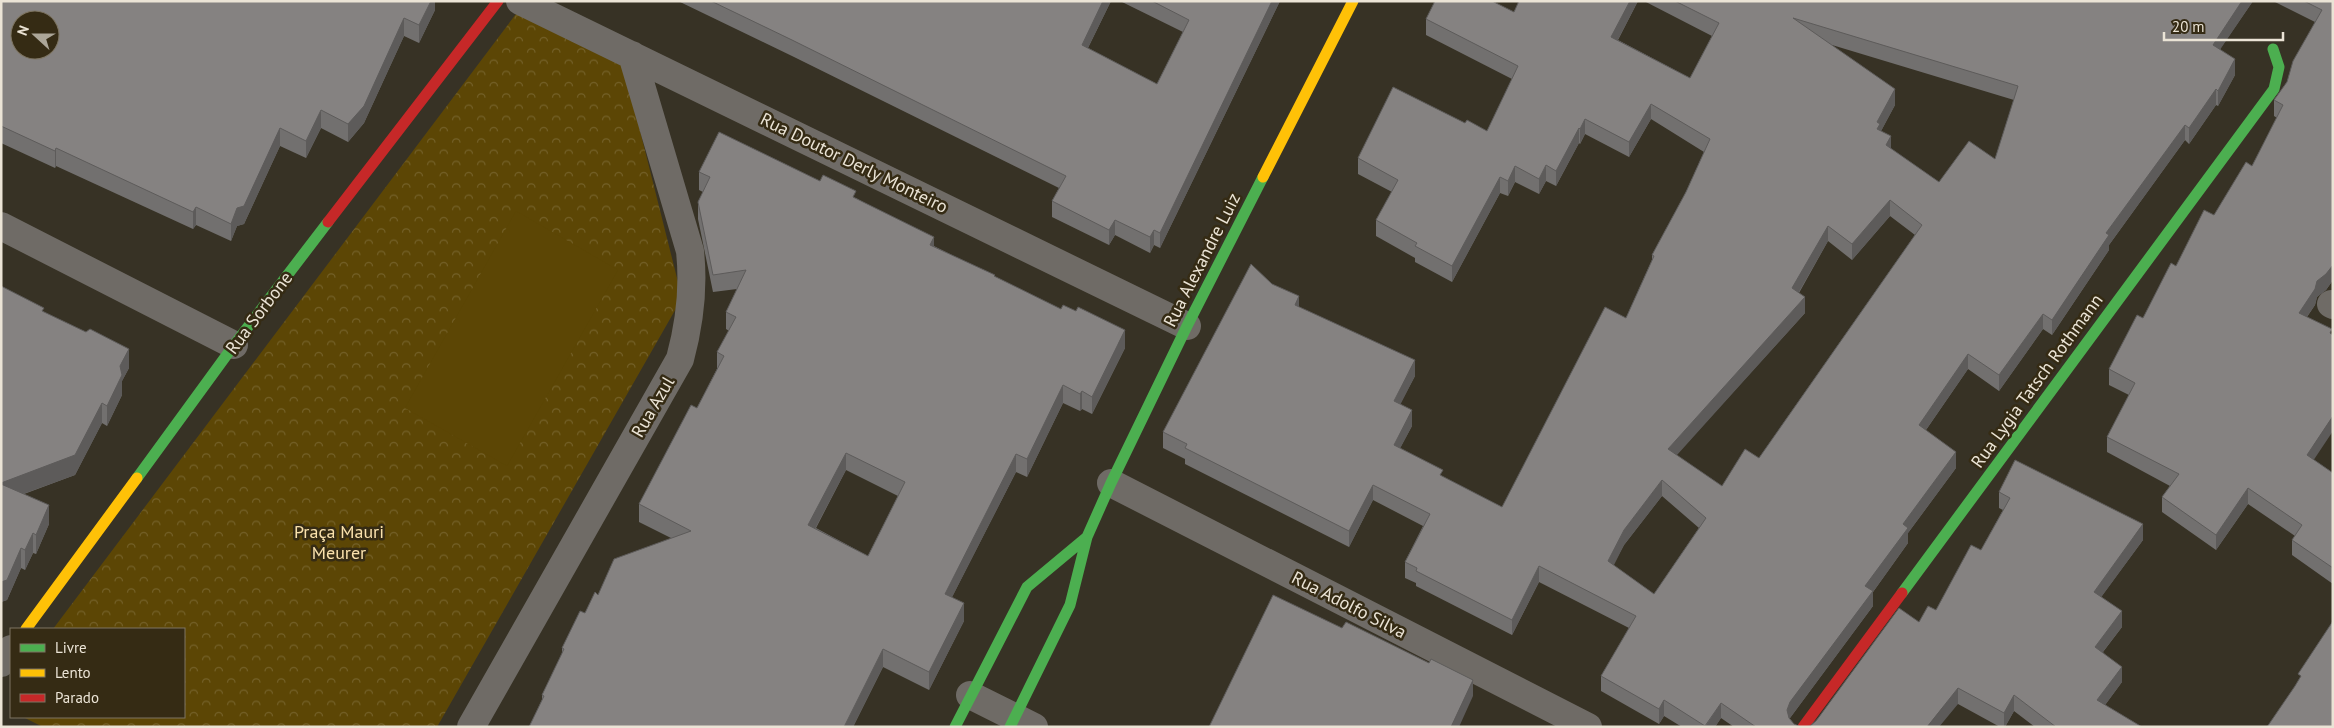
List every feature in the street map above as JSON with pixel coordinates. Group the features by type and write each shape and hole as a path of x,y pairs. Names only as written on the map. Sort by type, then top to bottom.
{"street":[{"name":"Rua Sorbone","path":"27,628 234,345 498,1"},
{"name":"Rua Doutor Derly Monteiro","path":"520,1 1187,326"},
{"name":"Rua Alexandre Luiz","path":"1019,724 1070,605 1086,537 1187,326 1353,1"},
{"name":"Rua Lygia Tatsch Rothmann","path":"1803,727 2274,89 2279,67 2273,49"},
{"name":"Rua Azul","path":"471,727 680,359 689,327 693,275 690,251 632,55"},
{"path":"1,226 234,345"},
{"name":"Rua Adolfo Silva","path":"1111,483 1588,727"},
{"name":"Rua Alexandre Luiz","path":"955,727 1027,587 1086,537"},
{"path":"1,663 10,651"},
{"path":"970,695 1019,724"}],"green space":[{"name":"Praça Mauri Meurer","path":"519,10 622,59 682,298 437,727 43,727 25,718 185,718 185,628 54,628"},
{"path":"516,211 618,270 507,466 405,408"}],"building":[{"path":"1,1 431,1 419,25 404,18 364,106 348,124 321,110 306,141 280,128 244,206 237,208 231,224 196,207 193,212 56,148 55,151 1,126"},
{"path":"711,1 1103,1 1082,45 1157,84 1189,20 1152,1 1272,1 1160,233 1154,230 1150,237 1115,220 1109,230 1052,201 1066,176"},
{"path":"1435,1 1492,1 1514,12 1519,1 1630,1 1611,37 1690,78 1719,23 1675,1 2242,1 2213,45 2235,59 2218,91 2216,89 2189,128 2185,125 2106,233 2109,235 2052,320 2043,314 1999,375 1968,354 1919,425 1956,452 1903,524 1908,528 1865,586 1873,591 1790,702 1787,710 1789,718 1794,724 1801,727 1756,727 1721,703 1705,726 1664,700 1659,709 1601,676 1636,616 1539,566 1512,620 1416,571 1417,568 1405,562 1430,514 1373,485 1349,531 1185,448 1187,444 1163,432 1251,264 1272,284 1299,296 1295,305 1415,360 1394,401 1412,410 1394,445 1443,470 1440,475 1502,507 1605,307 1626,318 1654,256 1652,255 1686,192 1710,139 1651,104 1629,142 1585,119 1556,171 1546,165 1539,179 1515,166 1508,181 1500,177 1452,266 1415,246 1417,243 1376,220 1398,180 1358,158 1393,87 1465,123 1467,120 1487,131 1518,66 1426,19","holes":["1793,18 2018,86 1995,159 1969,141 1939,182 1886,145 1891,136 1877,129 1880,124 1877,122 1895,89","1890,200 1922,225 1759,458 1745,449 1722,486 1668,449 1805,297 1792,288 1828,226 1852,244","1662,480 1706,518 1654,594 1608,561 1624,530"]},
{"path":"2304,1 2333,1 2333,265 2317,281 2315,289 2299,313 2332,329 2330,333 2333,335 2333,416 2307,455 2333,473 2333,568 2292,540 2302,525 2248,488 2216,535 2162,497 2179,474 2107,437 2135,383 2109,369 2137,315 2143,318 2171,263 2176,266 2204,210 2214,215 2246,162 2252,166 2283,105 2274,100 2287,82 2293,61 2322,10"},
{"path":"719,132 820,181 823,175 856,191 853,197 934,237 930,245 995,275 1061,309 1063,305 1076,311 1078,307 1125,330 1092,397 1082,391 1080,394 1063,385 1027,459 1016,454 945,594 964,603 929,672 883,649 844,727 529,727 564,649 562,648 580,611 585,613 595,592 598,595 614,559 691,531 639,504 691,405 697,408 724,356 717,352 736,317 726,312 746,270 713,275 698,202 710,177 699,172","holes":["846,453 905,482 868,556 808,525"]},
{"path":"1,286 44,308 42,311 86,332 90,329 129,349 120,366 122,375 107,406 102,403 75,455 1,483"},
{"path":"2015,460 2143,524 2094,592 2122,611 2095,647 2122,667 2097,700 2142,727 2056,727 2014,695 2004,713 1958,688 1927,727 1803,727 1810,726 1816,721 1899,608 1919,622 1928,606 1936,610 1971,545 1981,550 2010,498 1999,492"},
{"path":"1,484 49,505 36,535 33,533 25,550 21,548 7,580 1,582"},
{"path":"1273,595 1342,628 1346,622 1429,663 1431,659 1473,680 1451,727 1209,727"},
{"path":"2333,621 2333,727 2267,727 2295,686 2301,676 2298,674"}],"traffic: fast":[{"path":"1902,593 2274,89 2279,67 2273,49"},
{"path":"1010,727 1070,605 1087,537 1111,483 1187,326 1263,177"},
{"path":"137,478 234,345 328,222"},
{"path":"955,727 1027,587 1087,537"}],"traffic: slow":[{"path":"1263,177 1353,1"},
{"path":"27,628 137,478"}],"traffic: jam":[{"path":"328,222 498,1"},
{"path":"1803,727 1902,593"}]}
